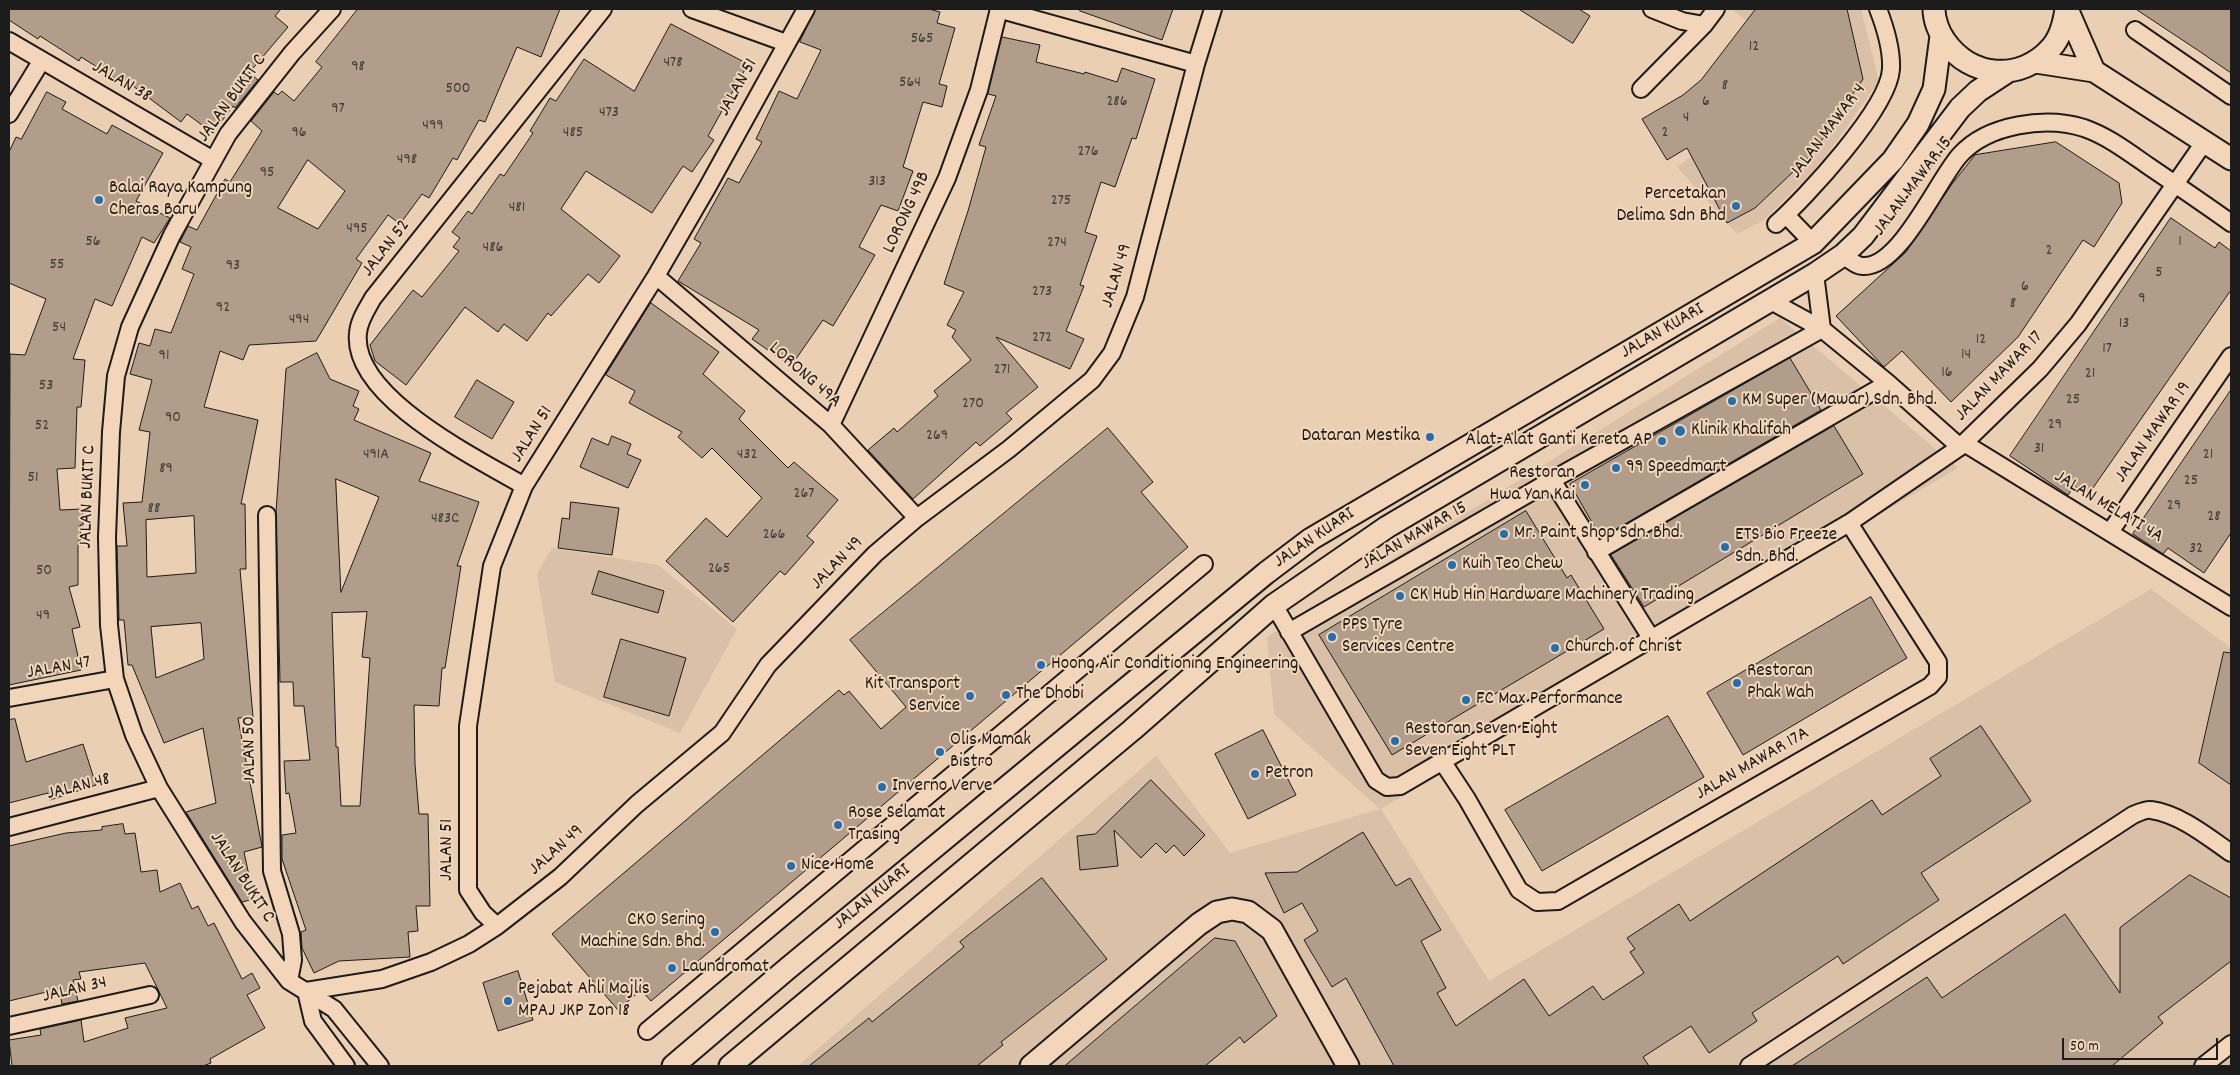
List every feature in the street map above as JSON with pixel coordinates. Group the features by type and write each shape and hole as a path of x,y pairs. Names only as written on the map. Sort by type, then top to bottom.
{"street":[{"name":"JALAN BUKIT C","path":"332,9 292,52 228,134 149,281 130,327 116,376 107,536 109,626 115,680 134,735 159,788 244,922 288,981 334,1009 380,1066"},
{"name":"JALAN 52","path":"524,486 448,441 416,419 385,394 370,375 361,355 357,333 361,318 374,298 603,9"},
{"path":"692,9 786,43"},
{"name":"JALAN 51","path":"497,926 484,913 468,890 468,726 492,566 524,486 656,276 806,9"},
{"path":"998,9 1196,64"},
{"name":"LORONG 49B","path":"831,425 950,170 978,90 998,9"},
{"name":"JALAN 49","path":"306,991 382,979 414,968 469,944 497,926 560,877 637,804 722,733 768,665 875,554 916,518 1009,448 1092,380 1112,353 1135,297 1196,64 1214,9"},
{"path":"1652,9 1682,21 1704,25"},
{"path":"1641,89 1704,25 1716,9"},
{"name":"JALAN MAWAR 4","path":"1813,243 1781,220 1817,184 1878,105 1888,86 1891,69 1888,39 1878,9"},
{"path":"1934,9 1941,36 1952,52 1968,64 1987,71 2007,72 2036,62 2052,47 2063,28 2067,9"},
{"path":"2067,9 2094,71"},
{"path":"2135,30 2231,96"},
{"name":"JALAN KUARI","path":"673,1066 794,963 1266,573 1311,539 1813,243 1893,160 1918,124 1934,89 1941,36"},
{"name":"JALAN 38","path":"9,41 213,160"},
{"path":"9,114 42,60"},
{"path":"2036,62 2094,71 2231,158"},
{"name":"JALAN KUARI","path":"730,1066 1124,736 1274,604 1387,526 1815,274 1843,255 1863,236 1960,108 1978,91 2007,72"},
{"name":"JALAN MAWAR 15","path":"1843,255 1860,266 1872,266 1884,258 1916,223 1960,155 1982,137 2023,125 2058,123 2084,128 2109,139 2231,223"},
{"name":"JALAN MAWAR 17","path":"1769,300 1822,329 1962,445 2040,369 2078,324 2174,183 2205,141"},
{"path":"1815,274 1822,329"},
{"name":"LORONG 49A","path":"656,276 831,425 916,518"},
{"name":"JALAN MAWAR 15","path":"1289,632 1552,480 1822,329"},
{"name":"JALAN MAWAR 19","path":"2110,532 2231,356"},
{"path":"1596,552 1888,383"},
{"path":"1274,604 1376,780 1388,787 1400,786 1849,522 1962,445"},
{"name":"JALAN MELATI 4A","path":"1962,445 2110,532 2231,607"},
{"path":"1552,480 1651,638"},
{"name":"JALAN 50","path":"267,514 272,871 291,934 293,960 288,981"},
{"name":"JALAN MAWAR 17A","path":"1442,761 1467,799 1518,890 1537,902 1558,901 1930,686 1938,677 1938,662 1849,522"},
{"path":"647,1031 1204,564"},
{"name":"JALAN 47","path":"9,698 115,680"},
{"name":"JALAN 48","path":"9,827 159,788"},
{"path":"1749,1066 2132,815 2150,809 2172,816 2204,834 2231,853"},
{"path":"1031,1066 1199,924 1217,912 1232,909 1248,912 1272,930 1348,1066"},
{"path":"306,991 313,1021 346,1066"},
{"name":"JALAN 34","path":"9,1026 150,994"},
{"path":"2203,1066 2231,1044"}],"shaded area":[{"path":"1731,9 1861,9 1879,81 1822,162 1764,220 1737,234 1677,167 1726,131 1787,52"},
{"path":"1780,318 1958,468 1381,809 1489,981 2151,589 2231,648 2231,1066 798,1066 1156,756 1230,853 1380,809 1274,714 1267,637"},
{"path":"552,548 658,565 737,629 680,733 555,682 537,574"}],"building":[{"path":"9,9 281,9 275,16 288,27 249,73 258,80 235,108 233,106 213,133 187,114 181,122 121,77 118,80 81,57 79,61 40,36 38,39 9,20"},
{"path":"358,9 560,9 541,57 517,47 485,122 479,120 457,160 453,158 429,198 422,194 400,224 388,215 356,259 362,263 316,341 249,345 243,360 220,351 204,407 258,420 241,504 245,504 246,569 240,569 253,717 238,718 262,847 244,852 254,899 242,902 186,812 216,803 203,728 164,743 132,665 128,665 124,620 119,620 117,546 127,546 123,503 142,502 150,432 139,430 152,380 130,374 139,343 150,346 155,329 171,333 194,274 182,269 191,247 180,242 188,226 197,230 225,179 230,182 262,131 251,121 274,92 278,95 282,91 294,101 322,67 316,62","holes":["308,160 345,191 318,229 278,208","194,516 196,573 147,577 146,520","201,623 204,659 156,678 151,627"]},
{"path":"816,9 929,9 940,12 937,23 955,28 939,84 947,86 942,107 923,102 903,167 913,171 898,211 881,205 859,247 875,255 833,326 823,320 791,366 752,339 759,330 678,281 701,243 694,239 728,178 739,183 762,142 756,139 779,91 797,99 821,50 800,42"},
{"path":"1080,9 1173,9 1162,40 1080,11"},
{"path":"1519,9 1579,9 1590,16 1573,43"},
{"path":"1756,9 1847,9 1863,79 1813,153 1755,208 1727,223 1687,148 1667,160 1642,119 1683,95 1701,80"},
{"path":"2136,9 2231,9 2231,73 2199,51"},
{"path":"671,24 748,64 708,136 714,140 692,172 683,166 652,213 586,171 561,209 620,256 599,283 588,274 551,316 548,313 527,341 504,324 498,332 465,307 406,385 375,361 370,345 413,290 422,297 459,251 453,247 460,238 452,232 468,211 472,214 500,174 504,176 533,133 530,131 550,98 556,101 584,59 634,91"},
{"path":"1002,37 1040,45 1036,62 1084,74 1085,72 1117,82 1122,68 1155,79 1136,139 1132,138 1115,187 1101,182 1085,232 1097,236 1080,285 1084,286 1066,331 1084,339 1070,369 996,337 1038,387 1006,413 1012,419 980,446 976,442 913,499 868,450 894,428 897,432 938,396 934,391 971,360 952,337 956,330 947,325 964,292 944,284 968,211 986,147 979,145 996,96 988,94"},
{"path":"47,92 66,102 62,109 107,134 112,125 163,153 136,201 170,218 154,243 142,237 112,306 95,299 73,359 85,360 81,407 77,407 75,468 57,469 60,510 83,509 83,525 80,525 81,540 78,541 78,585 69,587 80,627 72,629 81,670 9,685 10,354 25,355 46,299 9,283 9,152 16,137 21,139"},
{"path":"2056,142 2119,183 2122,203 2094,247 2083,240 2018,337 1951,402 1902,351 1884,367 1836,316 1906,252 1952,184 1975,155"},
{"path":"2171,218 2215,248 2219,242 2231,251 2231,290 2088,495 2074,486 2068,495 2010,456"},
{"path":"651,303 719,352 703,374 745,411 739,419 788,468 794,462 838,500 807,536 814,542 785,575 780,571 733,622 666,561 706,518 727,537 762,498 712,448 702,458 678,437 682,432 629,403 635,391 606,375"},
{"path":"317,353 330,379 359,391 353,406 359,409 354,420 431,453 419,481 479,502 457,566 461,566 445,668 442,668 439,706 414,705 415,764 419,814 428,814 430,906 416,906 418,931 408,932 410,957 339,961 314,973 302,948 301,932 306,930 282,859 282,835 296,833 289,793 286,794 284,761 310,760 304,706 294,706 293,682 280,682 276,512 286,369","holes":["336,479 379,497 341,592","367,612 362,657 370,658 360,806 341,806 338,747 336,747 332,613"]},
{"path":"1790,358 1821,410 1601,538 1570,484"},
{"path":"477,380 514,402 492,439 455,417"},
{"path":"2231,390 2231,533 2204,573 2168,548 2163,554 2133,534"},
{"path":"1834,426 1863,474 1644,607 1611,555"},
{"path":"1108,428 1153,482 1141,492 1188,547 651,1001 641,990 618,1010 552,934 839,690 844,695 849,691 881,729 906,707 850,640"},
{"path":"612,436 631,444 627,454 641,460 628,488 580,467 592,438 608,445"},
{"path":"571,502 619,508 612,555 558,548 562,518 569,519"},
{"path":"1526,511 1567,578 1571,575 1604,629 1392,755 1319,635"},
{"path":"599,571 664,591 658,613 592,594"},
{"path":"1871,597 1907,658 1743,755 1707,693"},
{"path":"621,639 686,658 669,716 604,697"},
{"path":"2224,652 2231,653 2231,785 2199,763"},
{"path":"1668,716 1704,777 1542,871 1505,810"},
{"path":"15,719 26,762 83,744 96,785 50,800 48,793 9,803 9,720"},
{"path":"1981,726 2031,801 1921,873 1939,900 1843,964 1838,956 1752,1013 1757,1021 1709,1053 1691,1026 1643,1057 1649,1066 1394,1066 1346,978 1332,987 1304,940 1318,931 1302,903 1284,913 1265,873 1297,872 1363,832 1396,886 1410,878 1441,930 1421,941 1446,988 1437,993 1456,1026 1524,979 1549,1016 1593,986 1603,1000 1644,973 1630,952 1635,949 1627,938 1679,904 1690,921 1872,800 1882,815 1941,776 1930,759"},
{"name":"Petron","path":"1263,730 1296,795 1248,819 1215,754"},
{"path":"1151,780 1205,835 1184,856 1174,845 1166,853 1156,843 1141,858 1114,830 1118,866 1080,870 1077,836 1095,834"},
{"path":"123,824 125,834 135,833 141,872 157,870 160,892 180,883 192,909 198,906 208,926 214,923 242,979 252,973 260,988 247,995 265,1028 210,1059 211,1063 203,1066 12,1066 9,1040 41,1035 40,1029 81,1020 84,1042 128,1028 125,1018 167,1008 145,963 79,972 81,979 73,980 78,1001 62,1004 59,989 9,1001 9,846 66,833 102,830 102,827"},
{"path":"2190,875 2231,898 2231,961 2158,1017 2163,1023 2112,1066 1792,1066 1927,977 1942,998 2065,914 2120,993 2120,928"},
{"path":"1042,878 1107,959 1001,1042 1003,1045 977,1066 809,1066 869,1018 872,1022 964,947 960,942"},
{"path":"1215,938 1235,941 1277,1016 1244,1043 1240,1037 1205,1066 1065,1066"},
{"name":"Pejabat Ahli Majlis MPAJ JKP Zon 18","path":"518,971 533,1020 498,1031 483,983"}],"place":[{"name":"Balai Raya Kampung Cheras Baru","path":"99,200"},
{"name":"Percetakan Delima Sdn Bhd","path":"1736,206"},
{"name":"KM Super (Mawar) Sdn. Bhd.","path":"1732,401"},
{"name":"Klinik Khalifah","path":"1680,431"},
{"name":"Dataran Mestika","path":"1430,437"},
{"name":"Alat-Alat Ganti Kereta AP","path":"1662,441"},
{"name":"99 Speedmart","path":"1616,468"},
{"name":"Restoran Hwa Yan Kai","path":"1585,485"},
{"name":"Mr. Paint Shop Sdn. Bhd.","path":"1504,534"},
{"name":"ETS Bio Freeze Sdn. Bhd.","path":"1725,547"},
{"name":"Kuih Teo Chew","path":"1452,565"},
{"name":"CK Hub Hin Hardware Machinery Trading","path":"1400,596"},
{"name":"PPS Tyre Services Centre","path":"1332,637"},
{"name":"Church of Christ","path":"1555,648"},
{"name":"Hoong Air Conditioning Engineering","path":"1041,665"},
{"name":"Restoran Phak Wah","path":"1737,683"},
{"name":"The Dhobi","path":"1006,695"},
{"name":"Kit Transport Service","path":"970,696"},
{"name":"FC Max Performance","path":"1466,700"},
{"name":"Restoran Seven Eight Seven Eight PLT","path":"1395,741"},
{"name":"Olis Mamak Bistro","path":"940,752"},
{"name":"Petron","path":"1255,774"},
{"name":"Inverno Verve","path":"882,787"},
{"name":"Rose Selamat Trasing","path":"838,825"},
{"name":"Nice Home","path":"791,866"},
{"name":"CKO Sering Machine Sdn. Bhd.","path":"715,932"},
{"name":"Laundromat","path":"672,968"},
{"name":"Pejabat Ahli Majlis MPAJ JKP Zon 18","path":"508,1001"}]}
